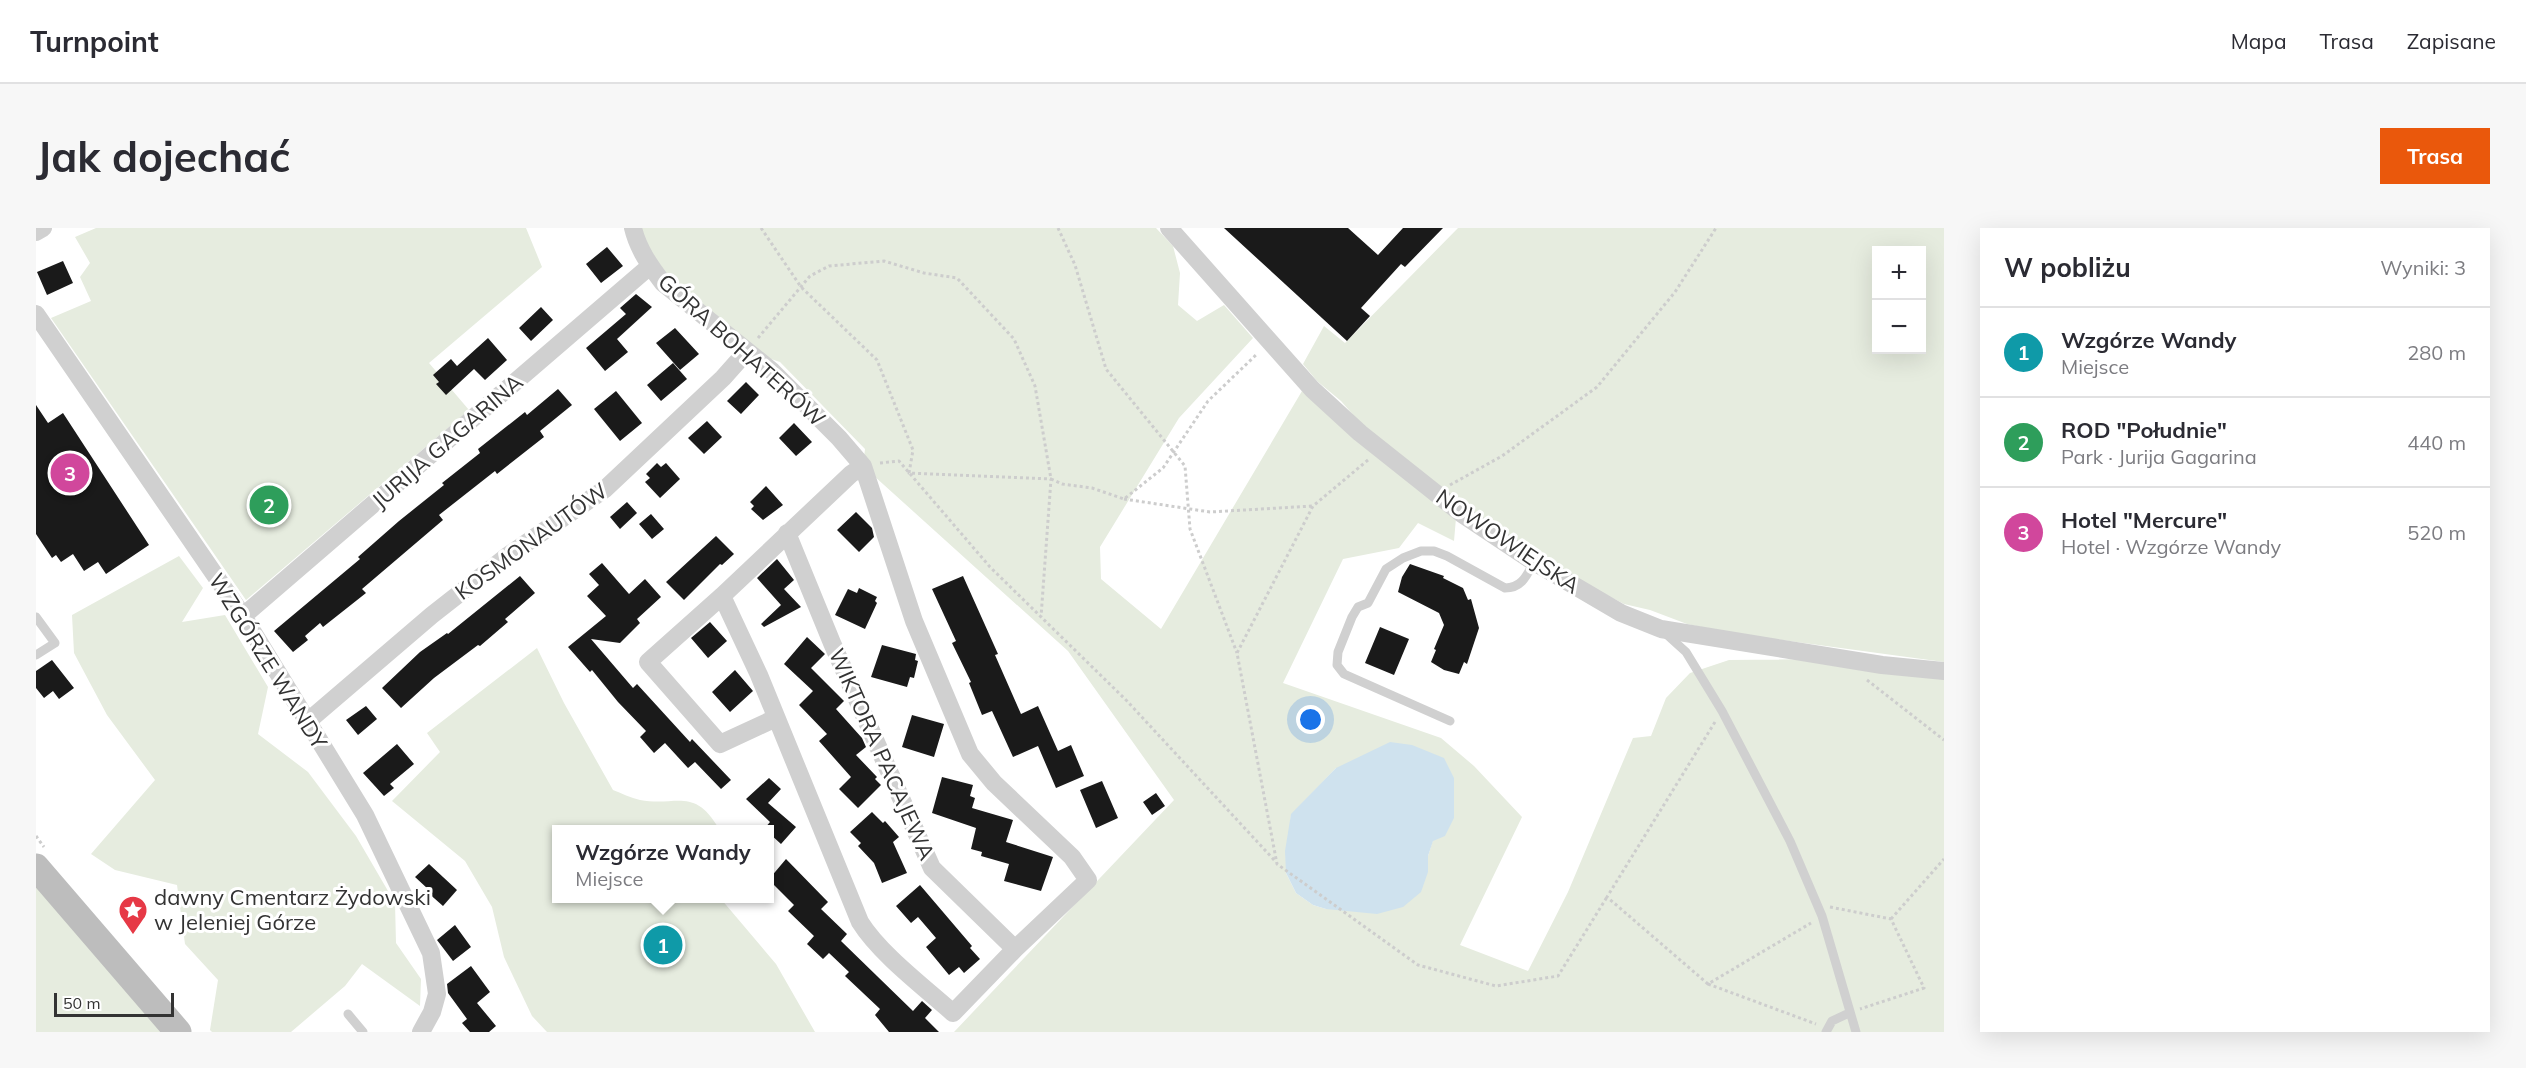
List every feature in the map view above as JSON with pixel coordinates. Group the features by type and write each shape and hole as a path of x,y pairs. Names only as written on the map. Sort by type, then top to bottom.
{"street":[{"path":"36,232 43,228"},
{"name":"GÓRA BOHATERÓW","path":"633,228 650,266 663,283 772,371 822,421 862,466"},
{"name":"NOWOWIEJSKA","path":"1169,228 1312,389 1381,449 1462,514 1534,562 1621,613 1661,629 1882,665 1944,671"},
{"name":"JURIJA GAGARINA","path":"243,616 650,266"},
{"name":"WZGÓRZE WANDY","path":"36,314 243,616 365,815 432,953 437,994 432,1012 421,1032"},
{"name":"KOSMONAUTÓW","path":"307,722 432,615 506,557 605,489 723,378 747,351"},
{"path":"722,596 746,644 860,922 883,949 953,1013 1015,949 1088,880 1072,857 994,783 970,754 914,621 862,466 648,662 720,744 776,718"},
{"name":"WIKTORA PACAJEWA","path":"787,533 832,643 932,868 1015,949"},
{"path":"36,867 178,1032"}],"lane":[{"path":"1449,721 1344,674 1337,665 1338,652 1352,617 1359,607 1368,603 1386,569 1403,558 1421,551 1434,551 1447,556 1505,588 1514,588 1525,579 1534,562"},
{"path":"36,617 55,643 36,655"},
{"path":"1661,629 1686,652 1722,711 1790,841 1822,916 1856,1032"},
{"path":"1827,1030 1832,1022 1849,1013"},
{"path":"348,1014 363,1032"}],"path":[{"path":"761,228 801,287 877,360 914,450 909,473"},
{"path":"1058,228 1075,265 1106,369 1185,466 1190,529 1237,653 1277,864"},
{"path":"1436,494 1502,456 1597,387 1675,292 1716,228"},
{"path":"747,351 810,276 829,266 884,261 924,273 957,278 1014,339 1035,386 1051,479 1041,617"},
{"path":"1124,499 1163,468 1208,401 1257,355 1269,339"},
{"path":"1237,653 1313,506 1381,449"},
{"path":"862,466 899,461 990,567 1127,701 1277,864 1418,964 1496,986 1558,976 1722,711"},
{"path":"909,473 1051,479 1062,484 1092,488 1124,499 1210,512 1313,506"},
{"path":"1866,679 1944,740"},
{"path":"1891,920 1944,859"},
{"path":"1607,897 1708,984 1827,1030"},
{"path":"1817,904 1891,920"},
{"path":"1708,984 1822,916"},
{"path":"1849,1013 1924,988 1891,920"}],"shaded area":[{"path":"96,228 526,228 542,267 429,363 469,410 246,600 51,318 91,301 80,277 90,263 75,237"},
{"path":"631,228 1156,228 1173,246 1180,273 1178,305 1197,321 1224,305 1253,338 1179,418 1100,547 1101,579 1161,629 1302,391 1456,518 1454,541 1418,523 1399,548 1343,559 1283,683 1441,738 1474,766 1522,817 1460,945 1528,971 1568,892 1633,738 1651,736 1666,698 1690,673 1729,660 1819,659 1944,675 1944,1032 954,1032 1174,800 1068,651 863,466 865,449 780,362 747,351 677,294","holes":["1336,768 1433,840 1428,856 1326,909 1313,905 1296,893 1286,873 1291,815"]},
{"path":"1458,228 1944,228 1944,662 1730,633 1687,624 1650,610 1624,604 1560,570 1434,485 1362,425 1341,401 1317,381 1303,364 1324,326 1345,343"},
{"path":"179,556 203,588 182,622 225,615 268,687 258,734 308,772 356,836 395,903 396,943 421,979 420,1006 362,964 345,986 291,1032 212,1032 210,1030 218,980 185,944 177,885 115,870 91,854 155,780 107,715 74,653 72,615"},
{"path":"537,648 564,703 613,790 640,800 693,803 701,807 716,825 552,825 552,903 724,903 776,964 815,1032 547,1032 532,1016 504,957 492,907 465,861 392,801 440,752 427,733"},
{"path":"36,867 178,1032 36,1032"}],"water":[{"path":"1390,742 1412,745 1444,758 1454,778 1454,818 1445,836 1433,841 1428,856 1428,872 1421,892 1403,907 1377,914 1326,909 1313,905 1296,893 1286,873 1285,851 1291,814 1336,768"}],"building":[{"path":"1224,228 1348,228 1378,255 1403,228 1443,228 1405,267 1401,264 1361,308 1370,316 1347,341"},
{"path":"607,247 623,266 601,283 586,264"},
{"path":"63,261 73,283 47,295 37,272"},
{"path":"636,294 652,307 617,339 628,352 605,371 586,348 626,314 620,308"},
{"path":"541,307 553,320 531,341 519,328"},
{"path":"675,328 699,354 680,370 656,343"},
{"path":"488,338 507,360 485,380 474,369 446,395 436,384 439,382 433,375 451,359 457,366"},
{"path":"673,363 687,379 661,401 647,385"},
{"path":"746,382 759,395 741,414 727,401"},
{"path":"558,389 572,405 540,431 544,437 497,474 495,471 439,515 443,520 362,589 366,593 323,627 320,623 305,636 308,640 293,652 274,631 360,559 358,557 399,521 444,485 442,483 480,453 478,449 525,412 527,415"},
{"path":"616,391 642,423 620,441 594,409"},
{"path":"36,405 48,423 63,413 149,545 106,574 98,562 84,571 73,554 61,562 56,555 52,558 36,534"},
{"path":"707,421 722,437 704,454 688,438"},
{"path":"794,423 812,442 796,456 779,438"},
{"path":"657,463 661,467 666,463 680,479 660,498 645,482 650,478 646,474"},
{"path":"766,486 783,505 763,520 751,509 754,506 750,502"},
{"path":"627,502 637,513 620,529 610,517"},
{"path":"856,512 872,528 874,537 859,552 837,530"},
{"path":"651,514 664,529 652,539 639,524"},
{"path":"716,536 734,554 722,565 720,564 684,600 666,582"},
{"path":"777,559 794,580 784,589 801,607 764,627 761,624 781,605 757,578"},
{"path":"602,563 629,594 645,579 661,597 637,619 640,623 620,643 591,639 633,688 637,684 690,742 692,739 731,780 721,789 695,762 688,768 665,743 654,753 640,737 646,731 592,670 590,672 568,647 606,616 587,596 599,585 589,574"},
{"path":"1410,564 1444,576 1443,578 1463,588 1468,600 1471,599 1479,628 1467,664 1464,662 1459,674 1444,670 1431,662 1444,625 1439,613 1398,592 1402,577"},
{"path":"520,576 535,593 505,619 508,622 480,646 478,645 434,678 401,708 382,688 420,652 448,634"},
{"path":"963,576 998,654 995,655 1021,714 1038,706 1058,751 1071,745 1084,776 1056,788 1038,746 1013,757 992,711 982,715 969,683 971,682 952,643 956,641 932,589"},
{"path":"859,588 877,597 875,601 877,603 865,629 835,615 848,589 857,593"},
{"path":"710,622 727,641 708,658 691,638"},
{"path":"1380,627 1409,639 1394,675 1365,663"},
{"path":"807,637 825,654 811,668 844,701 836,709 862,738 866,747 856,755 877,777 875,779 881,785 858,808 839,789 851,777 819,741 827,734 799,705 813,691 784,664"},
{"path":"882,645 916,654 915,660 918,661 914,678 910,677 907,687 871,677"},
{"path":"52,660 74,688 59,699 53,691 44,698 36,688 36,671"},
{"path":"735,670 753,691 730,712 712,692"},
{"path":"366,706 377,719 358,735 346,720"},
{"path":"912,715 944,724 934,757 902,747"},
{"path":"397,744 414,764 390,784 394,788 384,796 363,773"},
{"path":"942,777 973,785 970,796 975,798 972,808 1013,820 1006,842 1053,857 1041,891 1004,881 1009,864 981,856 982,852 971,849 976,828 932,813"},
{"path":"769,778 781,789 768,803 796,827 781,844 774,838 774,825 767,825 770,822 746,799"},
{"path":"1102,781 1118,818 1096,828 1080,790"},
{"path":"1156,793 1165,806 1152,815 1143,802"},
{"path":"872,812 883,823 885,821 899,837 893,842 907,873 882,883 874,863 858,846 861,843 850,832"},
{"path":"786,859 828,902 821,909 847,934 841,941 913,1011 922,1001 932,1010 925,1018 939,1032 889,1032 875,1015 880,1009 845,976 849,972 829,953 823,959 807,944 814,936 788,911 794,905 774,885 774,873"},
{"path":"429,864 457,890 443,906 426,891 428,889 415,877"},
{"path":"920,885 972,946 970,948 980,959 964,973 959,967 949,975 926,947 936,938 918,917 911,923 896,906"},
{"path":"455,925 471,947 453,961 437,940"},
{"path":"471,966 490,992 477,1003 496,1026 489,1032 470,1032 462,1023 467,1019 448,993 447,984"}],"place":[{"name":"Hotel \"Mercure\"","path":"70,473"},
{"name":"ROD \"Południe\"","path":"269,505"},
{"name":"dawny Cmentarz Żydowski w Jeleniej Górze","path":"133,936"},
{"name":"Wzgórze Wandy","path":"663,945"}]}
